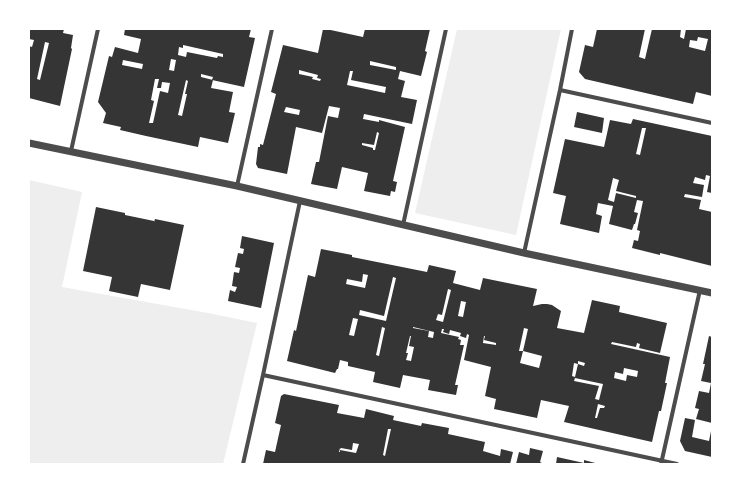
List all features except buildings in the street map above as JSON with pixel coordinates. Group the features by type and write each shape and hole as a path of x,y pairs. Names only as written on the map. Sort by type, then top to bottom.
{"street":[{"path":"71,151 98,29"},
{"path":"237,186 272,29"},
{"path":"403,225 446,29"},
{"path":"524,253 572,29"},
{"path":"560,90 712,124"},
{"path":"29,143 237,186 524,253 712,293"},
{"path":"243,464 300,201"},
{"path":"661,462 700,290"},
{"path":"263,375 661,462 677,464"}],"shaded area":[{"path":"457,29 561,29 516,235 415,213"},
{"path":"29,180 82,192 62,287 257,323 223,464 29,464"}]}
